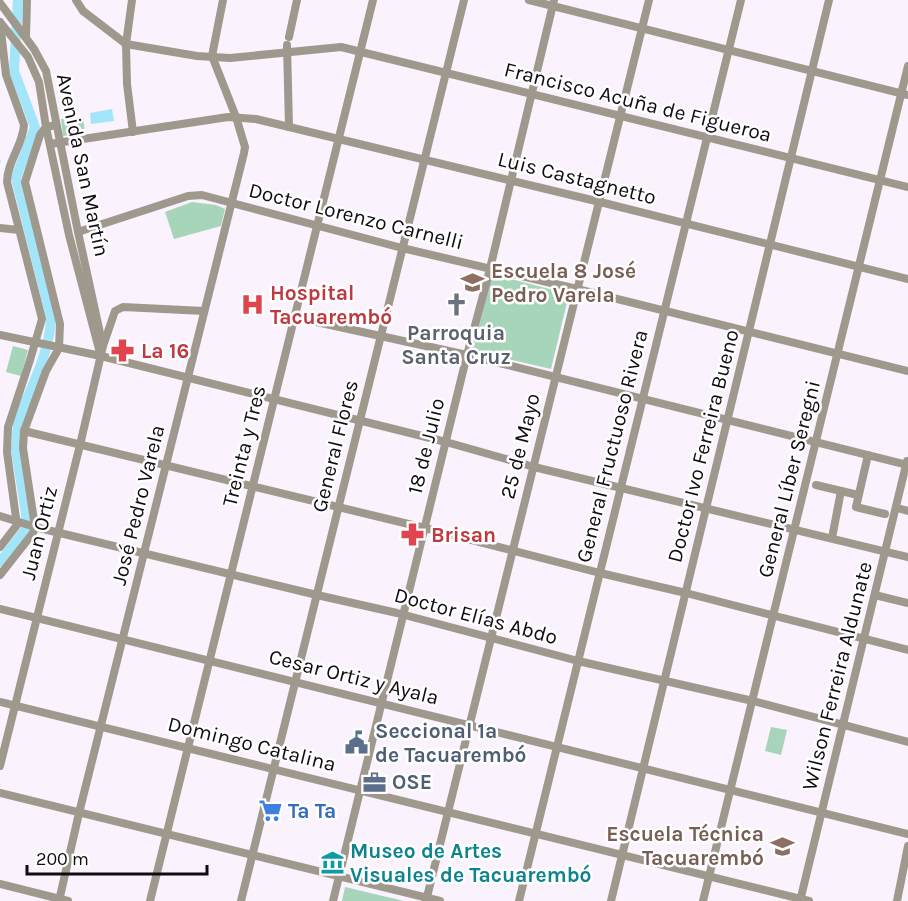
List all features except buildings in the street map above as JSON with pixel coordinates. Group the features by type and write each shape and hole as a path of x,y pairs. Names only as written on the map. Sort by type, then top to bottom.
{"street":[{"path":"23,34 27,0"},
{"path":"76,0 83,11 126,44"},
{"path":"132,0 126,44 127,84 133,132"},
{"path":"212,56 223,0"},
{"path":"289,127 288,44 297,0"},
{"name":"Treinta y Tres","path":"150,901 374,0"},
{"name":"General Flores","path":"241,901 464,0"},
{"path":"529,0 553,3 905,94"},
{"name":"25 de Mayo","path":"426,900 577,289 622,117 649,0"},
{"name":"General Fructuoso Rivera","path":"519,901 741,0"},
{"name":"Doctor Ivo Ferreira Bueno","path":"611,901 829,0"},
{"name":"Avenida San Martín","path":"0,3 39,57 46,71 59,143 103,346"},
{"name":"18 de Julio","path":"333,901 490,268 553,3"},
{"path":"0,575 33,533 26,524 8,452 8,428 37,344 42,319 7,176 24,132 24,125 6,75 1,23"},
{"name":"Avenida San Martín","path":"1,23 28,57 39,82 46,127 72,246 94,338 101,356"},
{"name":"Francisco Acuña de Figueroa","path":"126,44 174,53 230,58 288,44 332,46 360,51 908,187"},
{"name":"José Pedro Varela","path":"62,900 79,813 244,147 236,117 212,56"},
{"name":"General Líber Seregni","path":"704,901 880,180 905,94 908,66"},
{"name":"Luis Castagnetto","path":"50,144 236,117 256,119 908,279"},
{"path":"26,524 24,431 57,348 59,317 25,182 40,135 46,127 56,125"},
{"name":"Doctor Lorenzo Carnelli","path":"78,232 195,195 202,195 402,248 908,371"},
{"path":"0,228 19,230"},
{"name":"Juan Ortiz","path":"0,766 103,346 115,310 123,307 204,311"},
{"path":"294,317 467,355 642,400 908,463"},
{"path":"0,335 101,356 446,442 534,467 908,558"},
{"path":"24,431 425,528 908,650"},
{"path":"868,455 856,507 885,514"},
{"name":"Wilson Ferreira Aldunate","path":"803,900 822,813 908,463"},
{"path":"816,485 858,495"},
{"path":"832,538 841,491"},
{"path":"897,508 908,511"},
{"name":"Doctor Elías Abdo","path":"0,516 317,595 404,614 578,661 753,701 908,742"},
{"path":"0,547 15,530 26,524"},
{"path":"875,595 908,603"},
{"name":"Cesar Ortiz y Ayala","path":"0,609 908,834"},
{"name":"Domingo Catalina","path":"0,702 361,789 803,900"},
{"path":"0,793 426,900 440,901"},
{"path":"897,901 908,846"},
{"path":"0,884 62,900"}],"green space":[{"path":"83,117 85,133 63,136 61,119"},
{"path":"192,202 216,205 225,209 221,226 174,239 165,212"},
{"path":"492,274 569,294 551,369 473,351"},
{"path":"13,346 28,350 21,376 6,372"},
{"path":"771,727 787,730 781,755 765,751"},
{"path":"345,887 404,901 342,901"}],"water":[{"path":"112,109 114,121 91,124 90,113"}],"waterway":[{"path":"0,562 26,529 26,513 16,450 18,421 39,371 50,331 51,318 16,178 35,127 14,71 18,0"}],"place":[{"name":"Escuela 8 José Pedro Varela","path":"473,283"},
{"name":"Hospital Tacuarembó","path":"252,305"},
{"name":"Parroquia Santa Cruz","path":"456,305"},
{"name":"La 16","path":"123,351"},
{"name":"Brisan","path":"413,535"},
{"name":"Seccional 1a de Tacuarembó","path":"357,743"},
{"name":"OSE","path":"374,782"},
{"name":"Ta Ta","path":"270,811"},
{"name":"Escuela Técnica Tacuarembó","path":"782,846"},
{"name":"Museo de Artes Visuales de Tacuarembó","path":"332,863"}]}
